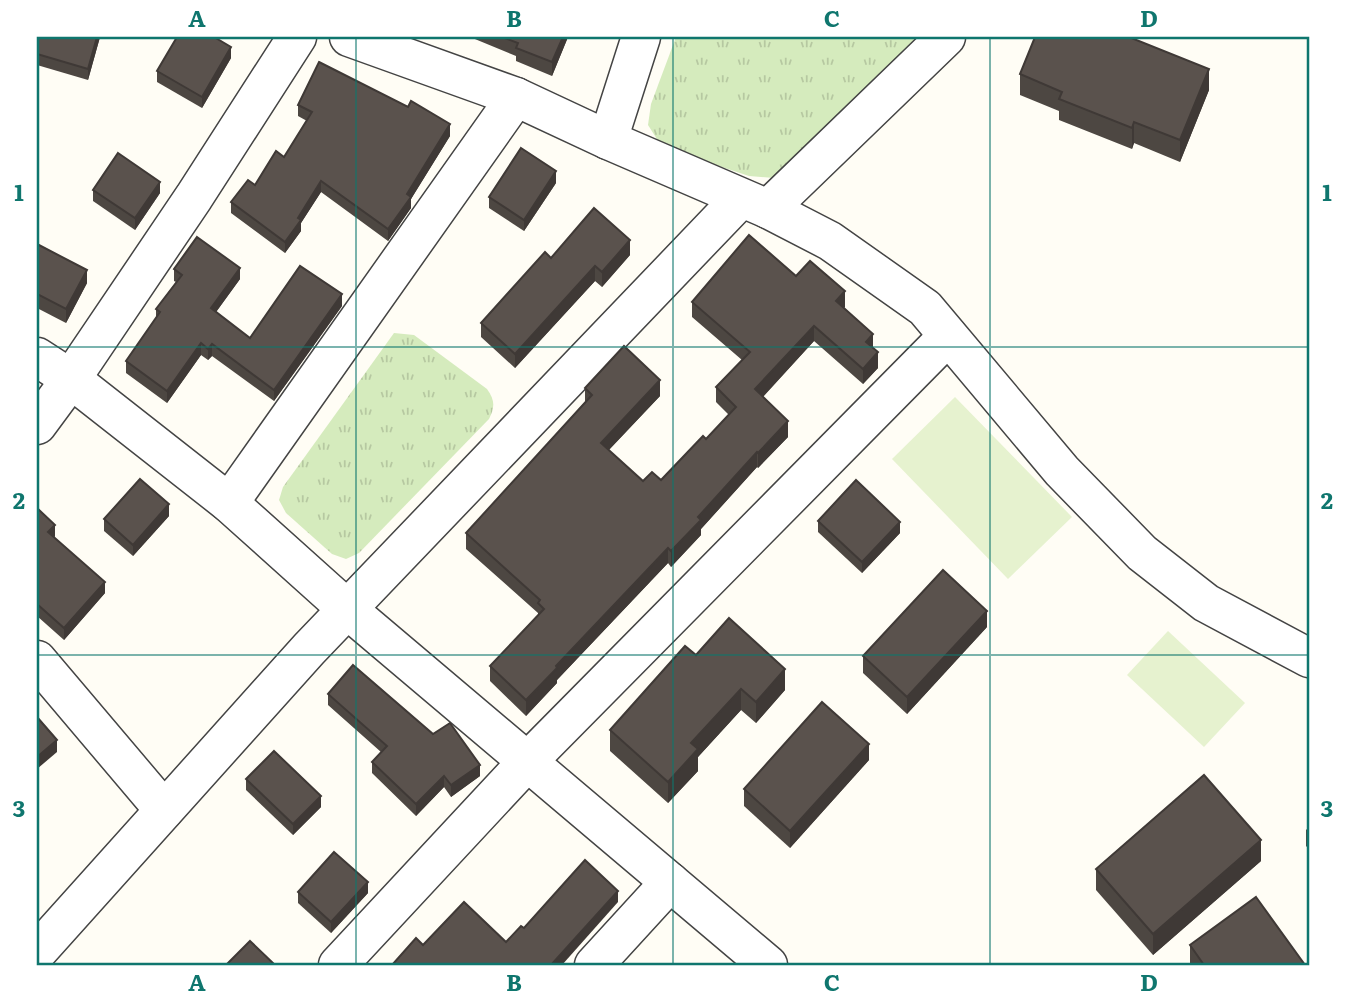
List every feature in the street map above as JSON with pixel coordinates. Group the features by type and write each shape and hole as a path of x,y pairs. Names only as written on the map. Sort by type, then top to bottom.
{"street":[{"path":"37,425 194,197 298,37"},
{"path":"349,37 516,97 755,204 830,241 925,309 1062,471 1142,553 1206,603 1305,645"},
{"path":"608,140 641,37"},
{"path":"37,953 347,609 755,204 946,37"},
{"path":"229,503 516,97"},
{"path":"338,965 527,762 948,336"},
{"path":"37,357 71,379 229,503 347,609 768,965"},
{"path":"37,660 164,810"},
{"path":"594,965 670,882"}],"green space":[{"path":"676,37 949,37 774,178 749,176 662,147 648,125 651,104"},
{"path":"394,333 414,335 487,389 493,400 492,411 489,419 359,553 346,559 332,554 286,513 279,500 283,487"},
{"path":"955,397 1072,517 1008,579 892,459"},
{"path":"1168,631 1245,703 1204,747 1127,675"}],"building":[{"path":"37,37 97,37 88,69 37,54"},
{"path":"177,37 214,37 231,47 202,97 157,71"},
{"path":"502,37 563,37 552,62 516,48 518,43"},
{"path":"1035,37 1129,37 1209,69 1180,140 1134,122 1132,128 1059,99 1062,92 1020,74"},
{"path":"319,62 408,107 411,101 450,124 407,194 411,197 388,229 321,181 298,218 301,220 285,242 231,202 248,180 255,185 276,151 284,157 312,112 298,105"},
{"path":"521,148 556,171 524,220 489,197"},
{"path":"118,153 160,182 135,218 93,190"},
{"path":"594,208 630,240 602,272 595,266 515,354 481,323 545,252 551,258"},
{"path":"749,235 796,276 810,261 845,291 836,301 873,334 866,342 878,352 863,369 814,326 755,389 788,421 698,517 701,520 671,551 668,548 526,700 490,666 544,609 538,603 540,600 466,533 592,395 585,388 624,346 660,380 601,443 643,481 652,472 661,480 703,436 706,439 736,407 716,387 750,352 692,302"},
{"path":"197,237 240,268 211,308 250,338 300,266 342,294 274,390 212,344 208,349 201,343 167,391 126,361 160,312 156,309 182,275 174,269"},
{"path":"37,244 87,270 66,309 37,294"},
{"path":"140,479 169,504 133,545 104,519"},
{"path":"856,480 900,522 862,562 818,521"},
{"path":"37,508 55,525 48,532 105,582 64,628 37,604"},
{"path":"943,570 987,611 907,697 863,656"},
{"path":"729,618 785,669 756,702 741,689 691,743 698,749 668,782 610,730 685,646 696,655"},
{"path":"353,665 433,734 450,723 480,765 451,785 444,776 416,804 372,762 387,746 328,694"},
{"path":"822,702 869,744 790,831 744,789"},
{"path":"37,717 57,740 37,757"},
{"path":"274,751 321,796 293,824 246,779"},
{"path":"1204,775 1261,840 1153,934 1096,869"},
{"path":"334,852 368,882 331,922 298,892"},
{"path":"585,860 618,891 551,965 392,965 416,938 423,945 464,902 506,942 521,926 524,928"},
{"path":"1256,897 1305,965 1204,965 1190,945"},
{"path":"250,941 275,965 226,965"}]}
